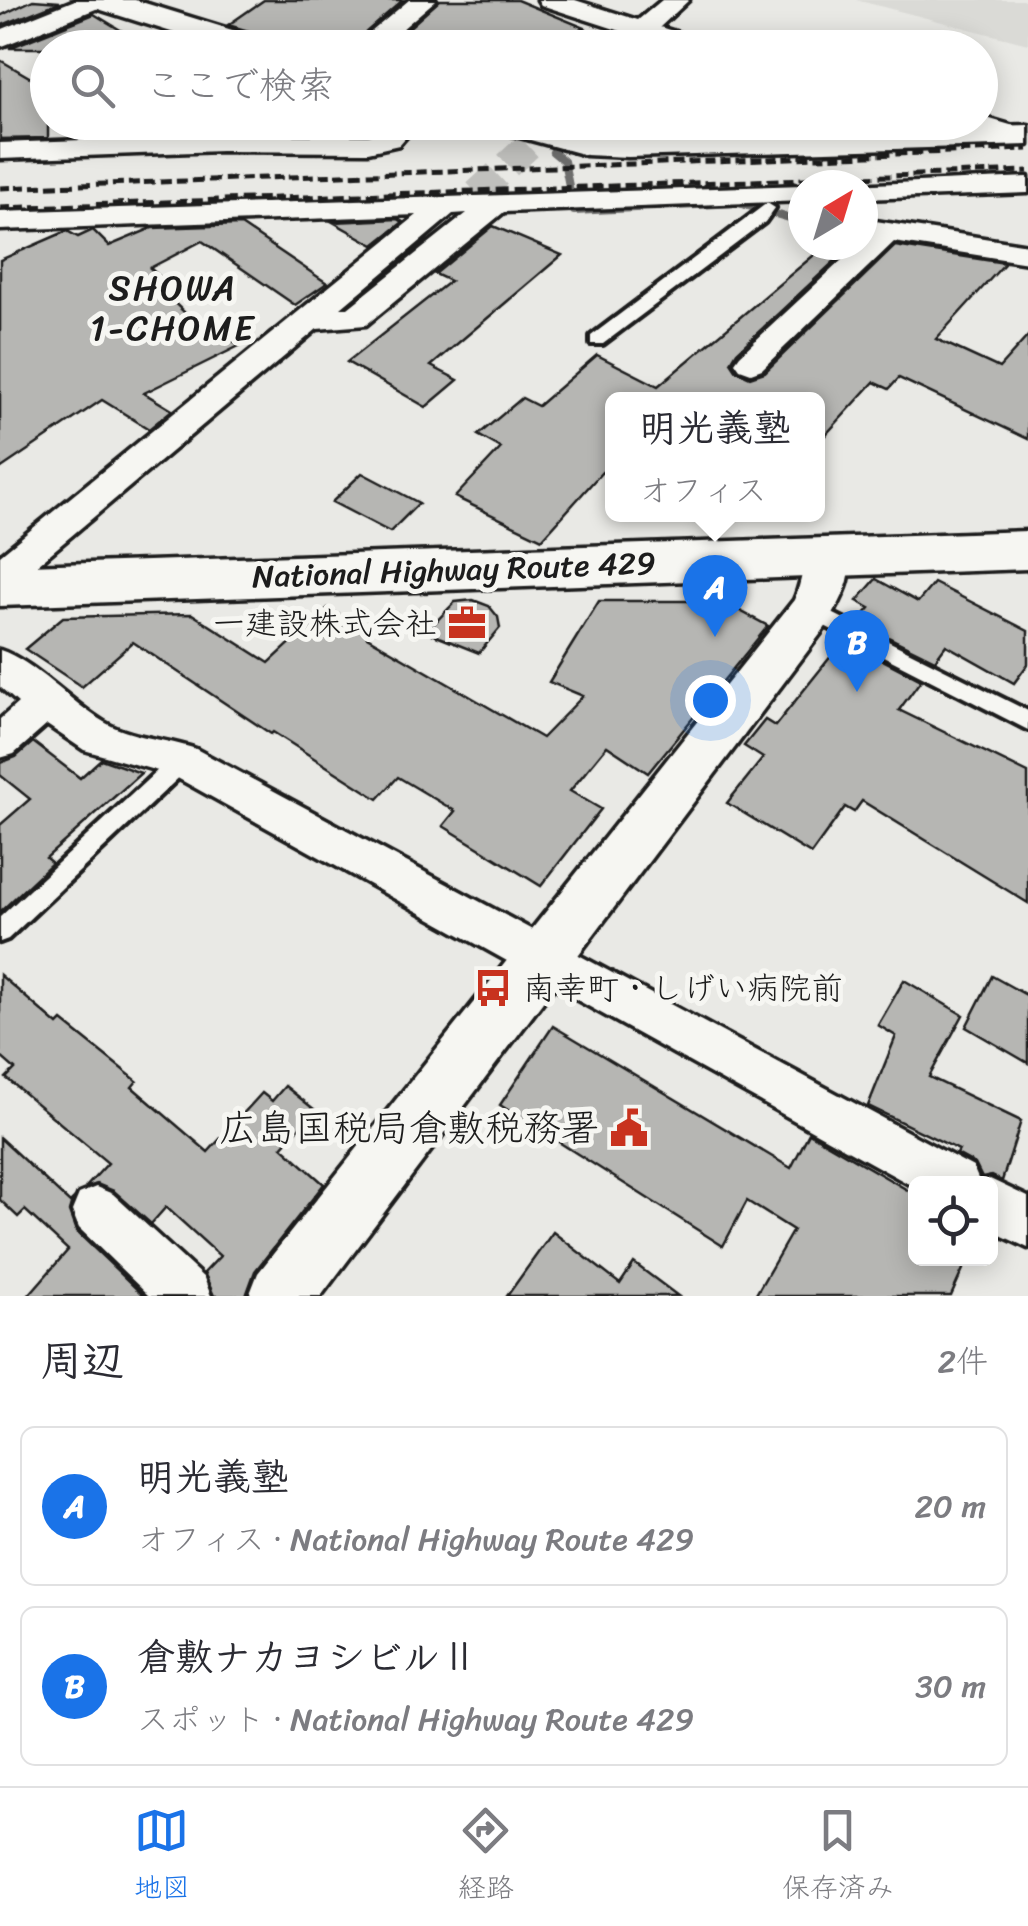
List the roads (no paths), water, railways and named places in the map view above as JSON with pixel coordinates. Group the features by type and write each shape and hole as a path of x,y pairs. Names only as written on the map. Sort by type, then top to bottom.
{"highway":[{"name":"National Highway Route 429","path":"0,586 1028,550"}],"street":[{"path":"0,40 100,0 198,30"},
{"path":"386,30 424,0"},
{"path":"550,0 628,30"},
{"path":"652,30 677,0"},
{"path":"0,152 221,143 368,144 385,140"},
{"path":"570,140 586,145 628,147 857,140"},
{"path":"878,191 1028,186"},
{"path":"760,207 788,199"},
{"path":"0,221 445,214 495,204 574,202 760,207 788,213"},
{"path":"308,319 355,318 495,204"},
{"path":"0,575 308,319 342,306 445,214"},
{"path":"878,234 1028,254"},
{"path":"752,362 851,260"},
{"path":"281,1296 812,611 827,580 828,556"},
{"path":"0,665 45,703 98,738 182,761 942,1176"},
{"path":"0,742 45,703"},
{"path":"998,1206 1028,1223"},
{"path":"96,1211 186,1296"}],"lane":[{"path":"597,340 760,207"},
{"path":"812,611 1028,722"},
{"path":"0,932 182,761"}],"waterway":[{"path":"553,152 564,161 574,211 738,203 788,218"}],"tunnel":[{"path":"446,222 535,140"}],"railway":[{"path":"0,188 1028,149"},
{"path":"0,208 1028,171"}],"place":[{"name":"一建設株式会社","path":"467,623"},
{"name":"明光義塾","path":"715,637"},
{"name":"倉敷ナカヨシビルⅡ","path":"857,692"},
{"name":"南幸町・しげい病院前","path":"493,988"},
{"name":"広島国税局倉敷税務署","path":"629,1128"}],"district":[{"name":"SHOWA 1-CHOME","path":"173,308"}]}
